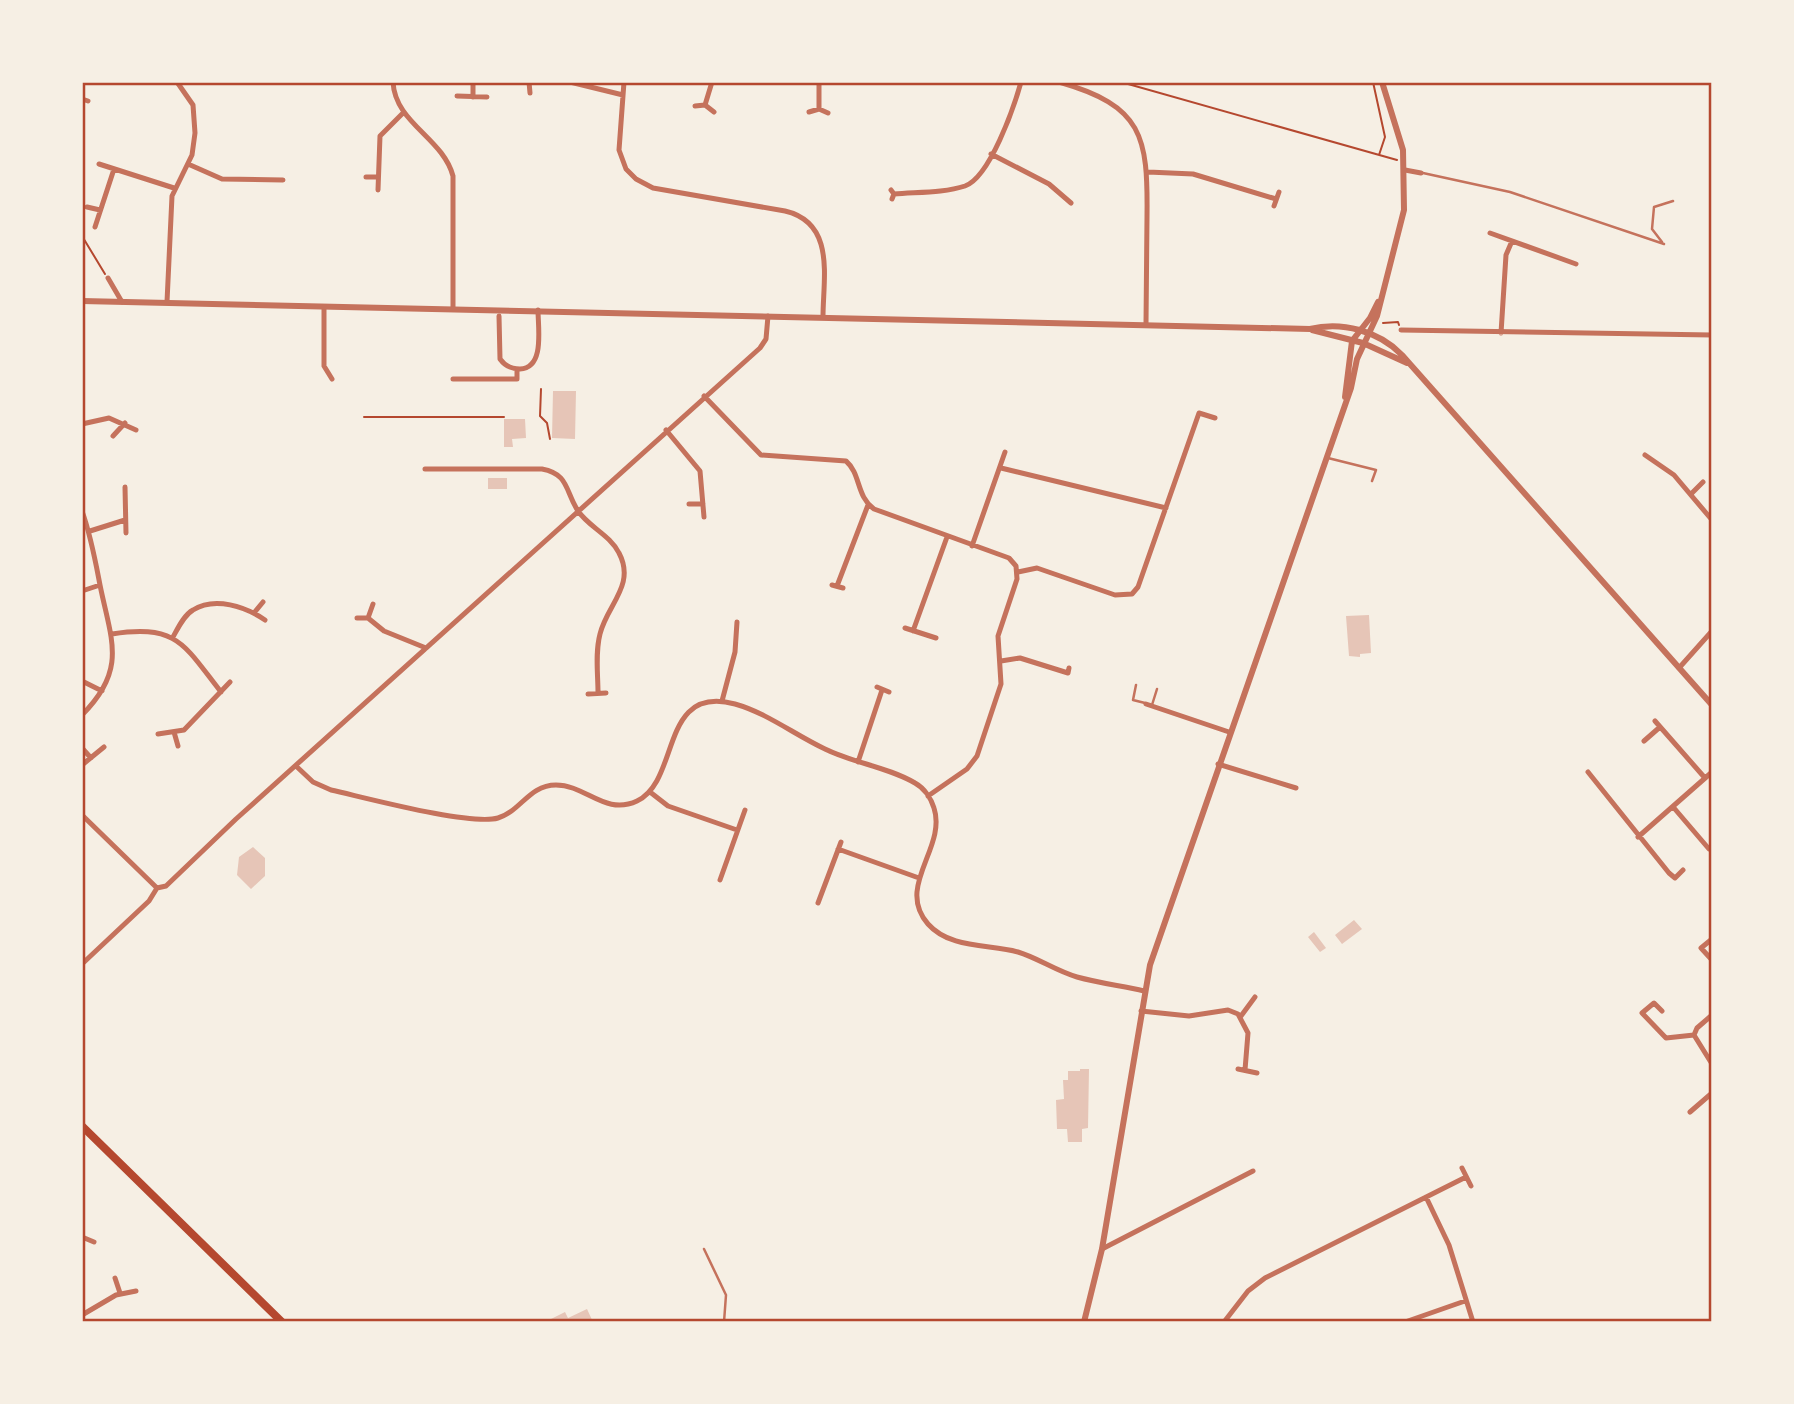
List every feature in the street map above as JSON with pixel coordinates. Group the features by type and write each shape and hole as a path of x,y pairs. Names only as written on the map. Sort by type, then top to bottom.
{"main road":[{"path":"82,1126 282,1322"}],"street":[{"path":"167,303 169,216 174,188 187,164 194,141 194,111 189,95 177,82"},
{"path":"393,82 395,97 404,112 445,157 453,176 453,308"},
{"path":"473,82 473,97"},
{"path":"529,82 530,93"},
{"path":"570,82 623,95"},
{"path":"624,82 618,142 626,169 641,183 793,212 813,227 824,249 823,317"},
{"path":"705,105 712,82"},
{"path":"819,82 819,109"},
{"path":"892,194 968,184 979,176 1013,109 1021,82"},
{"path":"1059,82 1100,95 1123,112 1143,143 1148,173 1146,324"},
{"path":"1084,1322 1102,1249 1144,991 1157,944 1363,343 1376,320 1402,225 1405,170 1402,146 1382,82"},
{"path":"457,96 487,97"},
{"path":"695,106 705,105 714,112"},
{"path":"809,112 819,109 828,113"},
{"path":"378,190 380,136 404,112"},
{"path":"991,154 1028,171 1069,200 1073,190"},
{"path":"99,164 174,188"},
{"path":"187,164 218,179 283,180"},
{"path":"94,227 114,169"},
{"path":"1405,170 1421,173"},
{"path":"1148,173 1193,174 1275,203 1279,192"},
{"path":"366,177 378,177"},
{"path":"87,207 100,211"},
{"path":"1490,233 1576,264"},
{"path":"1501,332 1506,255 1512,241"},
{"path":"108,278 122,302"},
{"path":"1345,399 1352,341 1370,318 1382,295"},
{"path":"82,301 1310,329 1323,327 1368,332 1388,341 1712,705"},
{"path":"324,307 325,369 332,379"},
{"path":"499,316 499,356 505,365 517,369 529,367 536,361 538,310"},
{"path":"82,814 95,824 147,882 157,888 166,886 763,344 768,316"},
{"path":"1310,329 1363,343 1407,363"},
{"path":"1401,330 1712,335"},
{"path":"453,379 517,379 517,369"},
{"path":"704,396 761,455 846,461 868,505 892,517 1009,558 1018,572"},
{"path":"1018,572 1037,568 1115,595 1129,596 1138,587 1199,413 1216,418"},
{"path":"82,424 109,418 136,430"},
{"path":"113,436 125,423"},
{"path":"666,430 698,466 703,482 704,517"},
{"path":"972,546 1005,452"},
{"path":"1645,455 1664,465 1692,493 1712,520"},
{"path":"1001,468 1166,508"},
{"path":"425,469 542,469 556,472 569,486 578,512 617,548 625,573 621,593 599,637 598,693"},
{"path":"1692,493 1703,482"},
{"path":"125,487 126,533"},
{"path":"689,504 703,504"},
{"path":"837,586 868,505"},
{"path":"82,511 90,531 112,634 113,666 102,691 82,715"},
{"path":"90,531 125,520"},
{"path":"913,631 947,537"},
{"path":"929,796 974,762 1002,684 998,636 1018,572"},
{"path":"82,591 100,585"},
{"path":"254,613 264,602"},
{"path":"173,636 191,611 200,607 222,604 254,613 265,620"},
{"path":"368,618 373,604"},
{"path":"357,618 368,618 384,631 426,648"},
{"path":"722,701 735,652 737,622"},
{"path":"905,628 936,638"},
{"path":"728,629 737,630"},
{"path":"112,634 144,631 173,636 221,692"},
{"path":"1679,668 1712,631"},
{"path":"1001,661 1020,658 1068,673 1069,668"},
{"path":"82,681 102,691"},
{"path":"158,734 184,730 230,682"},
{"path":"858,762 879,688 889,692"},
{"path":"588,694 606,693"},
{"path":"296,766 313,782 331,790 479,819 506,814 534,791 550,785 566,786 613,805 633,803 650,792 682,719 699,707 722,701 750,709 827,750 913,782 929,796 935,811 936,828 919,878 917,903 927,922 940,934 968,944 1020,953 1075,976 1144,991"},
{"path":"1149,705 1229,732"},
{"path":"1655,722 1705,778"},
{"path":"1644,741 1660,727"},
{"path":"174,732 178,746"},
{"path":"82,765 104,747"},
{"path":"82,748 91,758"},
{"path":"1218,764 1296,788"},
{"path":"1588,772 1675,878 1683,870"},
{"path":"1638,836 1674,808 1712,772"},
{"path":"650,792 668,806 737,830"},
{"path":"1674,808 1709,849 1712,847"},
{"path":"720,880 720,870 745,810"},
{"path":"818,903 839,846 919,878"},
{"path":"82,964 149,901 157,888"},
{"path":"1712,939 1701,948 1712,960"},
{"path":"1241,1016 1255,997"},
{"path":"1662,1011 1654,1003 1642,1013 1666,1038 1695,1035"},
{"path":"1141,1011 1189,1016 1228,1010 1241,1016 1249,1040 1242,1070 1257,1073"},
{"path":"1712,1015 1697,1027 1695,1035 1712,1064"},
{"path":"1690,1112 1712,1093"},
{"path":"1462,1168 1471,1186"},
{"path":"1102,1249 1253,1171"},
{"path":"1224,1322 1248,1291 1265,1278 1466,1177"},
{"path":"1426,1197 1449,1245 1473,1322"},
{"path":"82,1237 93,1242"},
{"path":"115,1278 120,1293"},
{"path":"82,1315 120,1293 136,1291"},
{"path":"1405,1322 1465,1301"}],"lane":[{"path":"1421,173 1510,192 1664,244 1653,234 1650,221 1654,207 1672,201"},
{"path":"1325,457 1376,470 1372,481"},
{"path":"1136,685 1133,700 1149,705 1157,689"},
{"path":"704,1249 726,1295 724,1322"}],"path":[{"path":"1121,82 1398,160"},
{"path":"1373,82 1385,136 1378,156"},
{"path":"82,236 108,278"},
{"path":"1384,322 1398,322 1401,330"},
{"path":"541,390 540,416 547,423 550,439"},
{"path":"364,417 504,417"}],"building":[{"path":"553,391 576,391 575,439 552,438"},
{"path":"504,419 525,419 526,438 512,439 513,447 504,447"},
{"path":"488,478 507,478 507,489 488,489"},
{"path":"1369,615 1371,653 1360,654 1360,657 1349,656 1346,616"},
{"path":"253,847 265,858 265,876 251,889 237,875 239,857"},
{"path":"1354,920 1362,929 1342,944 1335,935"},
{"path":"1314,932 1326,948 1320,952 1308,937"},
{"path":"1089,1069 1088,1128 1082,1129 1082,1142 1068,1142 1067,1129 1057,1129 1056,1100 1064,1099 1063,1080 1068,1080 1068,1071"},
{"path":"587,1309 593,1322 549,1320 565,1312 568,1318"}]}
